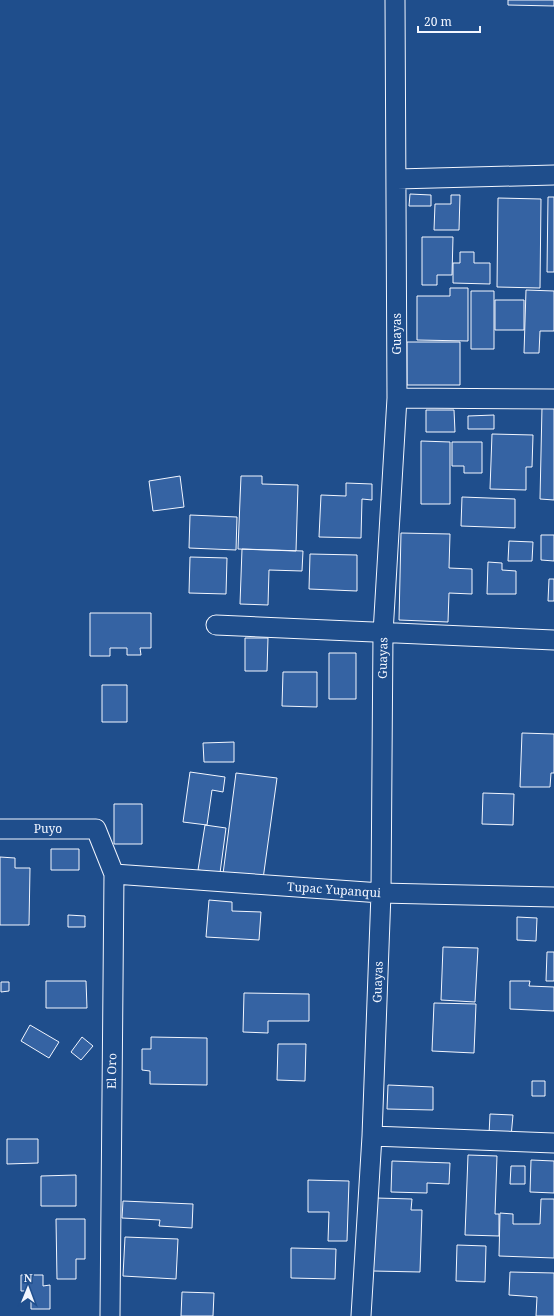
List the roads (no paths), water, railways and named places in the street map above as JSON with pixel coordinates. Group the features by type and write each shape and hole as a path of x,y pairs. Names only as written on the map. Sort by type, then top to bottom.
{"street":[{"name":"Guayas","path":"361,1316 372,1136 381,893 384,633 397,398 395,0"},
{"path":"397,179 554,176"},
{"path":"397,398 554,399"},
{"path":"216,625 554,640"},
{"name":"Puyo","path":"0,829 96,829"},
{"name":"El Oro","path":"96,829 114,874 110,1316"},
{"name":"Tupac Yupanqui","path":"114,874 381,893 554,897"},
{"path":"372,1136 554,1143"}]}
